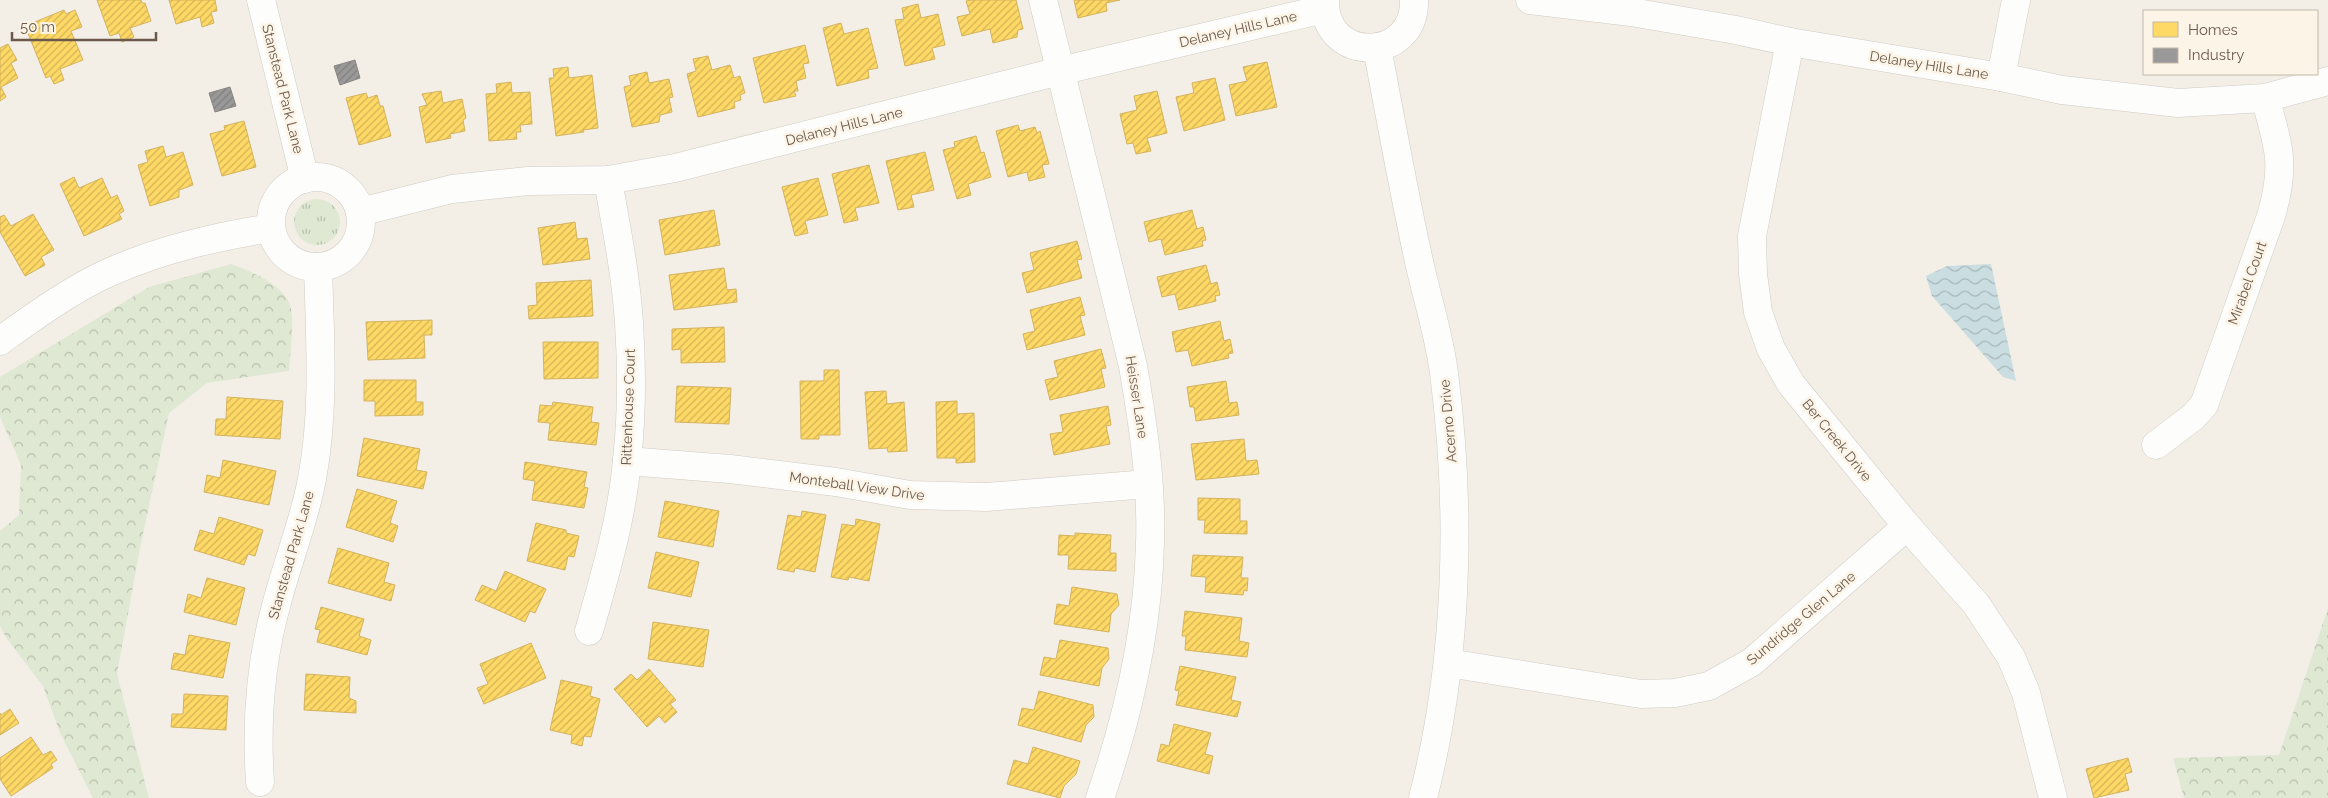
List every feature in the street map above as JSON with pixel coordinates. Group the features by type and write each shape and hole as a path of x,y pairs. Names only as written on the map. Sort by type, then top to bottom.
{"street":[{"name":"Stanstead Park Lane","path":"261,0 305,179"},
{"name":"Heisser Lane","path":"1043,0 1133,366 1144,428 1150,543 1145,604 1134,673 1119,744 1100,798"},
{"path":"1324,4 1328,22 1335,33 1346,42 1358,47 1377,47 1386,45 1400,37 1409,24 1414,9 1414,0"},
{"name":"Delaney Hills Lane","path":"1530,0 1650,15 1736,30 1790,42 2001,77 2062,90 2178,103 2264,98 2328,82"},
{"path":"2001,77 2016,0"},
{"name":"Delaney Hills Lane","path":"360,212 452,189 494,184 608,180 675,168 1324,4"},
{"name":"Ber Creek Drive","path":"1790,42 1752,236 1753,274 1758,312 1772,349 1791,384 1907,526 1976,604 2011,658 2026,693 2053,798"},
{"name":"Acerno Drive","path":"1377,47 1404,195 1444,371 1453,468 1454,559 1448,663 1436,748 1423,798"},
{"name":"Mirabel Court","path":"2156,445 2193,417 2204,405 2271,216 2278,192 2281,165 2278,145 2264,98"},
{"path":"319,177 333,181 345,188 355,199 360,212 361,228 356,243 347,256 333,264 318,267 304,266 292,261 282,252 275,241 271,228 271,215 283,192 293,184 305,179 319,177"},
{"name":"Rittenhouse Court","path":"589,631 612,545 627,461 631,370 624,272 608,180"},
{"path":"0,341 76,290 140,259 209,238 271,228"},
{"name":"Stanstead Park Lane","path":"260,782 258,731 266,645 276,605 301,526 312,479 318,438 321,376 318,267"},
{"name":"Monteball View Drive","path":"627,461 730,469 836,482 910,495 986,498 1148,484"},
{"name":"Sundridge Glen Lane","path":"1448,663 1641,694 1675,693 1710,686 1752,662 1907,526"}],"green space":[{"path":"322,199 334,205 339,213 339,231 334,239 326,244 312,245 300,239 295,231 294,217 300,205 308,200"},
{"path":"231,264 258,275 276,286 288,301 291,309 292,324 289,371 207,383 169,413 140,548 117,674 149,798 93,798 60,733 43,686 7,639 0,626 0,531 19,515 21,465 0,417 0,377 149,287"},
{"path":"2328,608 2328,798 2184,798 2173,758 2279,755"}],"water":[{"path":"1991,264 2016,381 2003,377 1932,296 1926,276 1947,266"}],"building: Homes":[{"path":"97,0 141,0 142,3 145,3 151,21 130,28 134,37 122,42 119,33 110,36"},
{"path":"169,0 215,0 217,11 211,12 214,23 202,27 200,17 176,24"},
{"path":"1016,0 1023,29 1018,30 1017,37 993,43 990,29 962,36 957,17 970,14 966,1"},
{"path":"1074,0 1120,0 1106,3 1107,11 1078,18"},
{"path":"918,4 921,18 938,14 945,45 932,48 935,59 905,66 895,20 904,19 902,8"},
{"path":"64,10 66,14 75,10 82,27 71,31 83,60 60,69 64,80 54,84 50,76 46,78 25,26"},
{"path":"841,23 844,34 868,28 878,68 868,70 869,78 837,86 823,28"},
{"path":"8,44 17,60 11,63 18,78 1,87 6,97 0,101 0,48"},
{"path":"805,45 809,63 803,64 806,78 796,81 798,91 794,91 796,96 764,103 753,58"},
{"path":"708,56 712,70 730,65 734,78 740,76 745,93 740,95 741,100 734,102 735,108 698,117 687,74 696,71 693,59"},
{"path":"1267,62 1277,107 1236,116 1229,85 1247,81 1243,67"},
{"path":"568,67 569,78 592,75 598,128 556,136 549,78 554,78 553,69"},
{"path":"647,72 649,83 669,79 673,97 669,98 672,112 660,115 659,122 632,127 624,87 631,85 629,76"},
{"path":"1215,78 1225,120 1184,131 1176,97 1194,93 1192,83"},
{"path":"511,82 512,93 530,92 532,124 520,125 521,132 516,132 517,139 489,141 486,94 497,93 496,84"},
{"path":"441,91 443,103 462,99 466,118 463,120 465,131 450,134 451,138 426,143 419,107 427,105 422,94"},
{"path":"1157,91 1167,133 1147,138 1151,151 1136,154 1133,143 1127,144 1120,114 1137,110 1134,96"},
{"path":"366,93 368,98 377,95 380,106 383,106 391,136 359,145 346,98"},
{"path":"244,121 256,167 222,176 210,134 225,130 224,126"},
{"path":"1018,125 1020,131 1035,127 1037,133 1040,131 1049,164 1042,165 1045,177 1029,181 1027,172 1008,177 996,131"},
{"path":"976,136 981,153 984,152 991,177 968,184 971,195 957,199 943,150 955,147 954,142"},
{"path":"163,146 166,157 183,152 193,185 179,190 179,197 150,206 138,165 148,162 145,151"},
{"path":"925,152 934,190 911,195 914,207 898,210 886,161"},
{"path":"869,165 879,203 855,208 858,220 844,223 832,174"},
{"path":"74,177 79,188 102,178 111,198 117,195 124,211 119,214 122,219 84,236 60,184"},
{"path":"818,178 828,215 805,221 808,233 795,236 782,187"},
{"path":"714,210 720,245 665,255 659,220"},
{"path":"1192,210 1197,229 1203,227 1206,240 1202,241 1203,246 1165,255 1161,239 1149,242 1144,222"},
{"path":"33,214 54,250 41,257 45,265 25,276 0,232 0,217 4,215 11,226"},
{"path":"575,222 577,239 587,238 590,259 543,265 538,228"},
{"path":"1077,241 1082,259 1077,260 1082,278 1027,293 1022,273 1034,270 1030,253"},
{"path":"1206,265 1211,284 1217,282 1220,295 1215,296 1216,301 1179,310 1175,294 1162,297 1157,277"},
{"path":"724,268 727,290 736,289 737,302 674,310 669,275"},
{"path":"591,280 593,316 529,319 528,306 537,305 536,283"},
{"path":"1080,297 1085,315 1080,316 1085,335 1027,350 1023,334 1035,331 1030,310"},
{"path":"432,320 432,335 424,335 425,358 368,360 366,322"},
{"path":"1220,321 1224,341 1230,339 1233,353 1228,354 1229,358 1192,366 1188,350 1176,352 1172,332"},
{"path":"724,327 725,362 681,363 681,349 672,350 672,329"},
{"path":"543,342 598,342 598,378 544,379"},
{"path":"1101,349 1106,368 1101,369 1105,387 1050,400 1045,380 1058,377 1054,361"},
{"path":"824,370 839,370 840,435 819,435 819,439 801,439 800,381 824,381"},
{"path":"364,380 416,380 416,402 423,402 423,415 375,416 375,401 364,401"},
{"path":"1226,381 1229,403 1237,402 1239,415 1196,421 1194,407 1190,407 1187,387"},
{"path":"677,386 731,388 729,424 675,422"},
{"path":"886,391 887,404 904,402 907,451 888,452 887,448 869,449 865,392"},
{"path":"227,397 283,401 280,439 215,435 216,419 226,419"},
{"path":"957,401 957,414 974,413 975,462 956,463 956,458 937,458 936,402"},
{"path":"553,402 593,407 591,422 599,423 596,445 548,440 550,423 538,422 540,405 552,406"},
{"path":"1108,406 1111,425 1106,426 1110,444 1054,455 1050,434 1063,432 1060,415"},
{"path":"364,438 420,449 416,470 427,472 423,489 357,476"},
{"path":"1244,439 1246,461 1257,460 1259,474 1196,480 1191,444"},
{"path":"223,460 276,471 269,505 204,492 207,475 220,478"},
{"path":"525,462 587,472 584,487 588,488 584,508 532,500 535,481 523,479"},
{"path":"357,489 397,501 390,523 398,526 393,542 346,527"},
{"path":"1198,498 1240,499 1240,521 1247,521 1247,534 1204,533 1205,520 1198,520"},
{"path":"665,501 719,511 713,547 658,537"},
{"path":"802,511 826,515 815,572 795,568 794,572 777,569 788,515 801,517"},
{"path":"219,517 263,530 255,556 248,554 244,565 194,550 200,530 214,534"},
{"path":"856,519 880,524 869,581 849,577 848,580 831,577 842,524 855,526"},
{"path":"536,523 566,530 566,533 579,536 574,557 568,556 565,570 527,561"},
{"path":"1075,533 1111,535 1110,553 1116,553 1116,571 1068,569 1069,555 1058,555 1059,535 1075,536"},
{"path":"338,548 389,563 384,582 395,585 391,601 328,583"},
{"path":"656,552 699,562 691,597 648,588"},
{"path":"1193,555 1243,557 1241,578 1248,578 1247,591 1244,590 1243,595 1205,592 1206,577 1191,576"},
{"path":"505,571 546,589 535,613 530,611 525,622 475,600 482,585 496,591"},
{"path":"207,578 245,588 236,625 184,612 188,594 201,598"},
{"path":"1072,587 1117,594 1119,605 1111,614 1109,632 1054,624 1057,604 1069,606"},
{"path":"321,607 364,619 359,636 371,640 367,655 317,642 320,630 315,629"},
{"path":"1185,611 1242,618 1239,641 1249,643 1247,657 1185,650 1186,636 1182,636"},
{"path":"653,622 709,630 703,667 648,659"},
{"path":"189,635 230,643 223,678 171,669 174,653 185,655"},
{"path":"1060,640 1108,648 1109,659 1102,668 1099,686 1040,675 1044,657 1056,659"},
{"path":"531,643 546,678 484,704 477,688 488,684 480,664"},
{"path":"1180,666 1236,677 1231,700 1241,702 1237,717 1176,705 1179,691 1175,690"},
{"path":"649,669 676,700 670,704 677,712 665,723 659,716 647,727 614,689 631,674 637,680"},
{"path":"306,674 350,677 349,698 356,701 356,713 304,710"},
{"path":"561,680 592,687 590,696 600,699 591,737 584,736 582,746 571,743 572,735 550,730"},
{"path":"1039,691 1093,705 1094,717 1086,725 1081,742 1018,725 1022,708 1034,710"},
{"path":"184,694 228,696 226,730 171,727 172,714 183,714"},
{"path":"10,709 19,723 0,735 0,713 1,715"},
{"path":"1174,724 1211,733 1205,754 1213,756 1209,774 1157,761 1161,744 1169,746"},
{"path":"31,737 43,755 51,751 57,760 51,764 53,768 11,796 0,779 0,758"},
{"path":"1033,747 1080,761 1076,774 1064,786 1060,798 1007,784 1014,760 1028,764"},
{"path":"2128,758 2132,772 2125,774 2129,790 2094,798 2086,769"}],"building: Industry":[{"path":"355,60 360,78 340,85 334,66"},
{"path":"230,87 236,106 215,112 209,93"}]}
